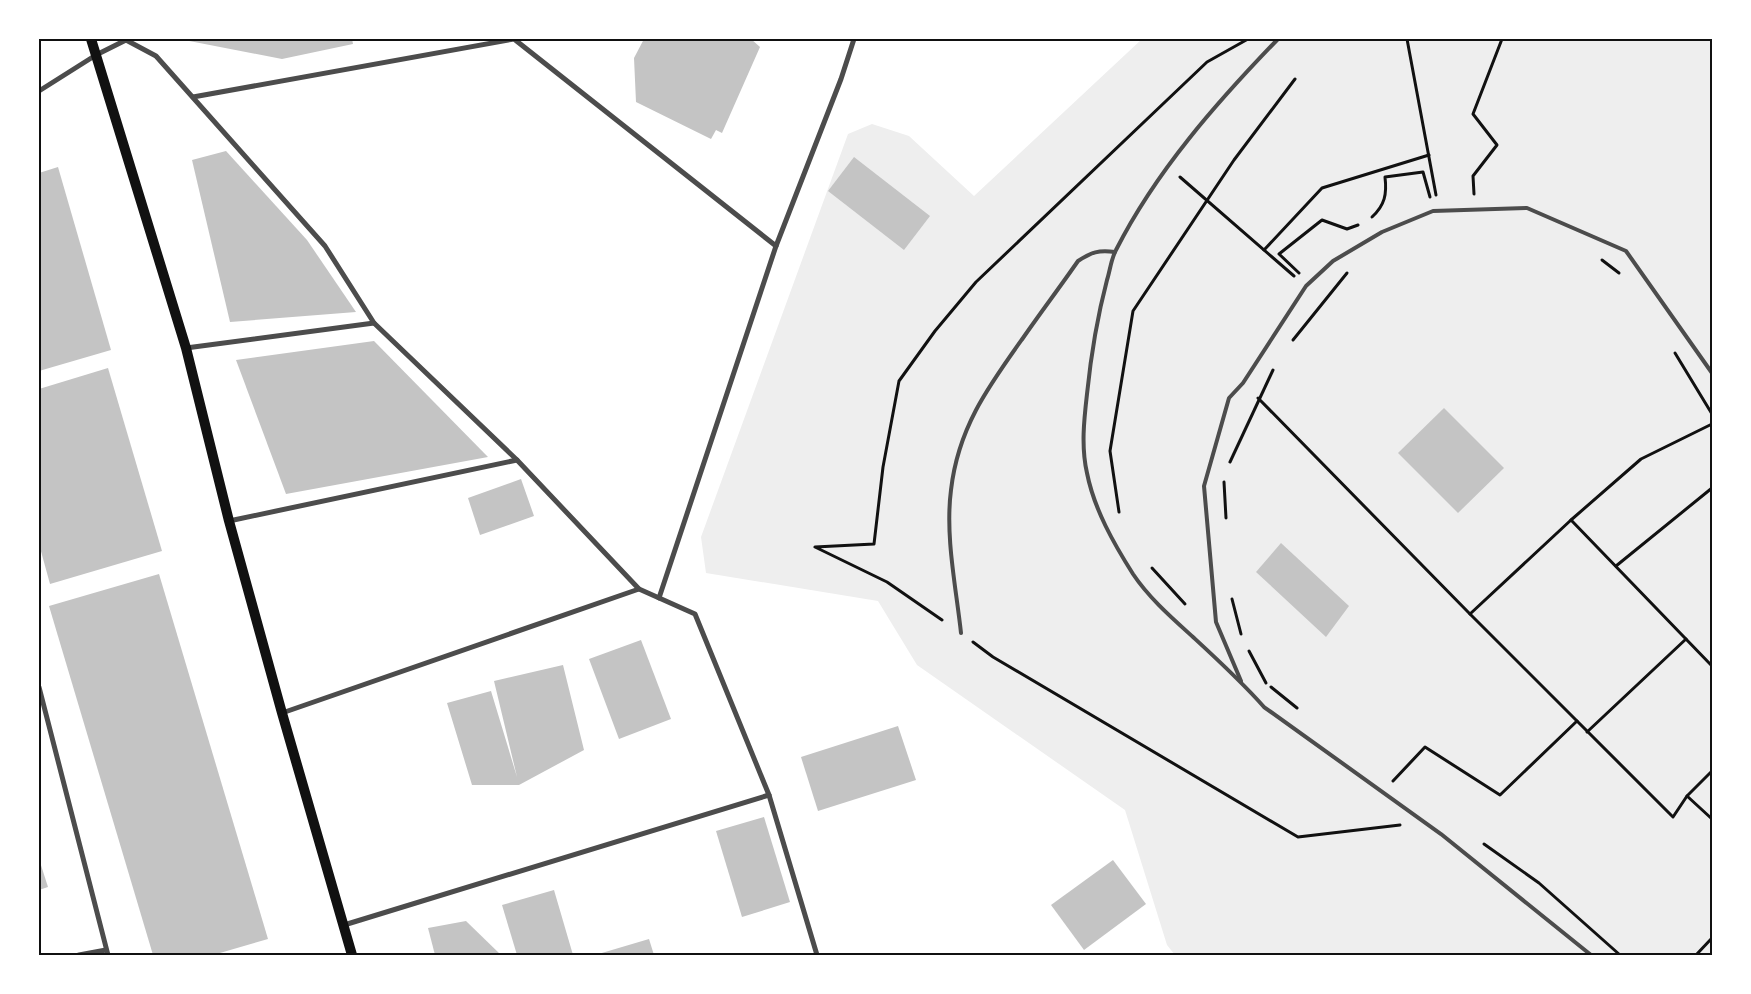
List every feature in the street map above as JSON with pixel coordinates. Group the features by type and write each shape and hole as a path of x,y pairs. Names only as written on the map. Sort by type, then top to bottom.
{"main road":[{"path":"91,39 186,348 229,521 352,955"}],"street":[{"path":"193,97 515,39 776,246"},
{"path":"659,598 776,246 841,79 854,39"},
{"path":"39,91 96,55 126,40 156,56 325,246 374,323 517,460 639,589 695,614 769,795 817,955"},
{"path":"186,348 374,323"},
{"path":"229,521 517,460"},
{"path":"282,713 639,589"},
{"path":"39,687 40,697 107,953 80,955"},
{"path":"343,925 769,795"}],"lane":[{"path":"1278,39 1212,112 1168,166 1115,252 1101,302 1092,348 1083,428 1086,473 1110,533 1134,576 1164,610 1242,683 1264,707 1424,822 1591,955"},
{"path":"1242,683 1216,622 1204,486 1229,398 1243,383 1310,282 1333,261 1382,232 1433,211 1527,208 1626,251 1712,373"},
{"path":"961,634 949,526 951,490 960,448 974,412 989,386 1078,261 1091,253 1102,250 1115,252"}],"path":[{"path":"1248,39 1207,62 976,282 935,332 899,381 883,467 874,544 815,547 887,582 993,657 1298,837 1424,822"},
{"path":"1407,39 1439,211"},
{"path":"1474,210 1473,176 1497,145 1473,114 1502,39"},
{"path":"1120,514 1110,451 1133,311 1234,160 1295,79"},
{"path":"1168,166 1264,250 1322,188 1429,155"},
{"path":"1327,298 1279,254 1322,220 1347,229 1366,222 1379,210 1387,192 1385,177 1423,172 1433,211"},
{"path":"1600,259 1624,276"},
{"path":"1290,344 1351,268"},
{"path":"1672,348 1712,414"},
{"path":"1227,467 1275,366"},
{"path":"1243,383 1673,817 1687,796 1712,771"},
{"path":"1470,614 1571,520 1642,459 1712,424"},
{"path":"1223,476 1226,523"},
{"path":"1616,566 1712,488"},
{"path":"1571,520 1712,666"},
{"path":"1150,566 1189,611"},
{"path":"1232,597 1243,640 1267,684 1299,709"},
{"path":"1223,637 1243,640"},
{"path":"1588,732 1686,639"},
{"path":"1382,792 1425,747 1500,795 1577,721"},
{"path":"1385,776 1393,782"},
{"path":"1687,796 1712,819"},
{"path":"1482,843 1539,883 1620,955"},
{"path":"1696,955 1712,938"}],"shaded area":[{"path":"1142,39 1712,39 1712,955 1175,955 1167,945 1125,810 917,665 878,601 706,573 701,537 848,134 872,124 909,136 974,196"}],"building":[{"path":"179,39 352,39 353,44 282,59"},
{"path":"644,39 751,39 760,47 722,133 716,130 711,139 636,102 634,58"},
{"path":"226,151 307,240 356,312 230,322 192,160"},
{"path":"854,157 930,216 904,250 828,191"},
{"path":"58,167 111,350 39,371 39,173"},
{"path":"374,341 488,457 286,494 236,360"},
{"path":"108,368 162,551 50,584 39,544 39,389"},
{"path":"1444,408 1504,468 1458,513 1398,453"},
{"path":"521,479 534,516 480,535 468,498"},
{"path":"1281,543 1349,606 1326,637 1256,572"},
{"path":"159,574 268,939 213,955 153,955 49,606"},
{"path":"641,640 671,719 619,739 589,659"},
{"path":"563,665 584,750 519,785 472,785 447,703 491,691 517,777 494,681"},
{"path":"898,726 916,780 818,811 801,757"},
{"path":"764,817 790,902 742,917 716,831"},
{"path":"39,859 48,887 39,890"},
{"path":"1113,860 1146,904 1084,950 1051,905"},
{"path":"554,890 573,955 517,955 502,905"},
{"path":"466,921 501,955 435,955 428,928"},
{"path":"649,939 654,955 595,955"}]}
